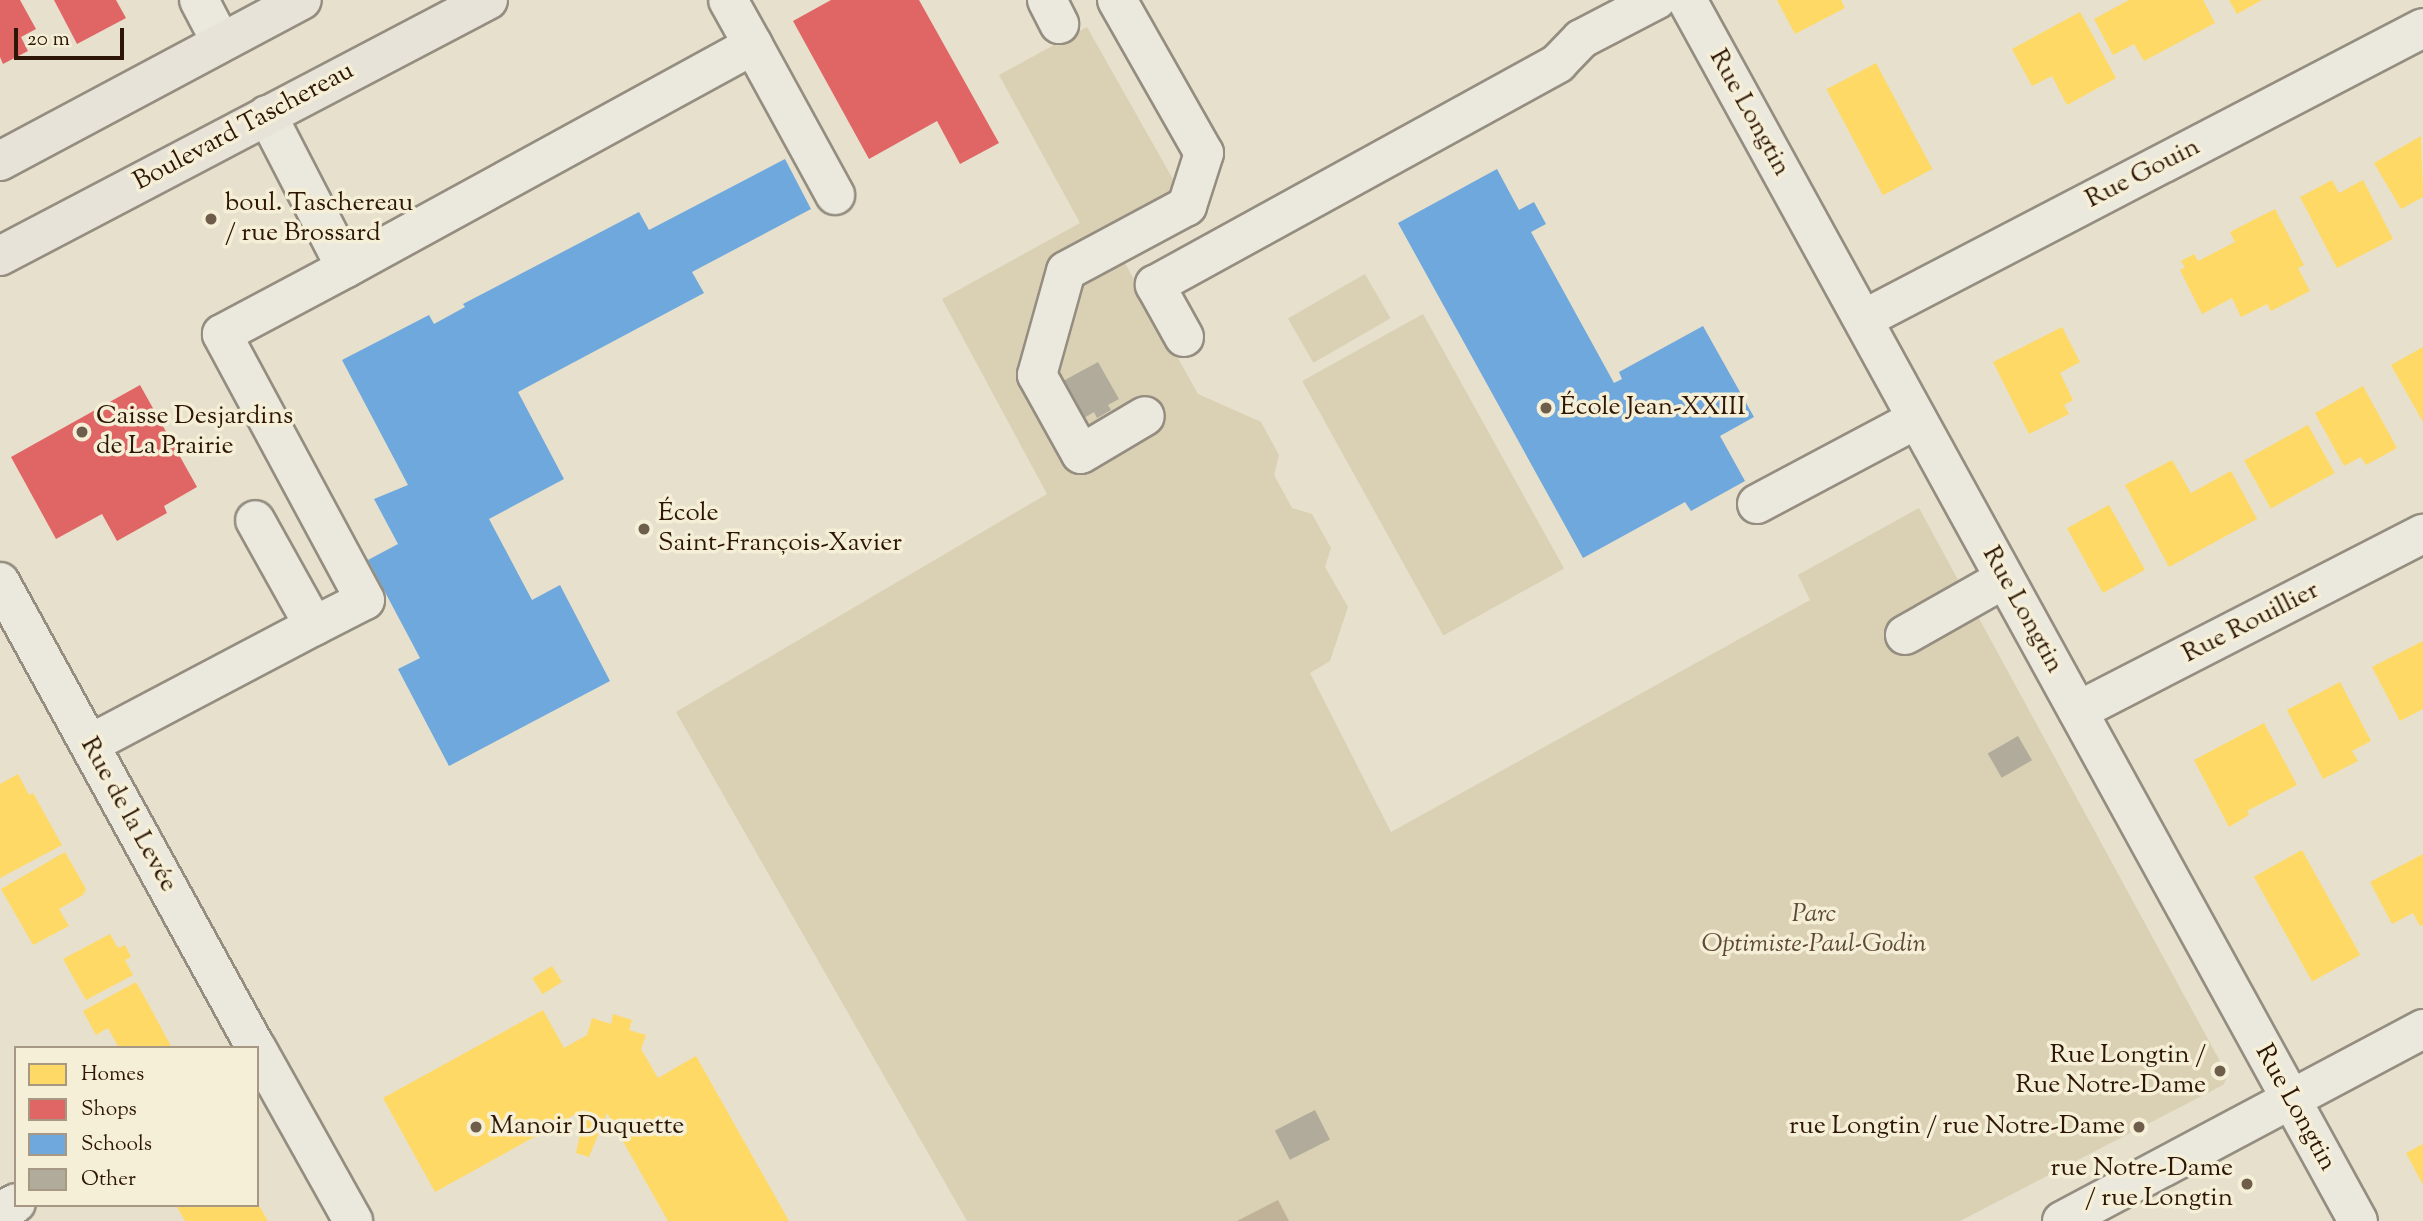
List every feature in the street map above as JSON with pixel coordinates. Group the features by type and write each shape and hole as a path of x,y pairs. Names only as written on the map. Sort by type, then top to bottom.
{"main road":[{"path":"0,161 302,0"},
{"name":"Boulevard Taschereau","path":"0,256 488,0"}],"street":[{"path":"199,0 221,42"},
{"path":"728,0 835,195"},
{"path":"1117,0 1204,153 1187,206 1066,271 1037,375 1080,454 1145,415"},
{"path":"1184,337 1155,285 1558,64 1581,40 1656,0"},
{"name":"Rue Longtin","path":"1687,0 2358,1221"},
{"name":"Rue Gouin","path":"1864,319 2423,28"},
{"path":"90,744 366,600 222,334 753,46"},
{"path":"267,115 346,268"},
{"path":"1757,504 1917,419"},
{"path":"255,520 314,626"},
{"name":"Rue Rouillier","path":"2078,711 2423,534"},
{"path":"1905,635 2004,579"},
{"name":"Rue de la Levée","path":"0,582 252,1046"},
{"path":"2062,1221 2423,1029"},
{"name":"Rue de la Levée","path":"260,1061 353,1221"}],"green space":[{"name":"Parc Optimiste-Paul-Godin","path":"1087,27 1179,190 1122,258 1198,394 1261,422 1279,455 1274,475 1292,508 1312,514 1331,548 1325,567 1348,607 1330,661 1310,673 1391,832 1810,600 1798,575 1919,508 2228,1076 2223,1085 1960,1221 967,1221 676,712 1047,494 942,299 1080,223 999,75"},
{"path":"1365,274 1390,318 1313,363 1288,318"},
{"path":"1423,314 1564,569 1443,635 1302,381"}],"shaded area":[{"path":"1278,1200 1289,1221 1237,1221"}],"building: Homes":[{"path":"1777,0 1841,0 1845,8 1795,34"},
{"path":"2129,0 2203,0 2215,23 2144,61 2134,44 2113,55 2094,19"},
{"path":"2229,0 2262,0 2237,14"},
{"path":"2080,12 2116,78 2067,105 2052,76 2032,86 2012,49"},
{"path":"1876,63 1932,169 1883,195 1827,89"},
{"path":"2421,136 2423,197 2401,209 2374,163"},
{"path":"2332,180 2339,193 2363,180 2393,239 2337,268 2300,197"},
{"path":"2275,209 2304,265 2298,268 2310,291 2271,311 2267,304 2241,317 2232,298 2202,314 2180,270 2185,267 2181,261 2194,254 2198,261 2235,242 2230,232"},
{"path":"2062,327 2080,362 2060,373 2073,400 2064,405 2069,414 2029,434 1993,362"},
{"path":"2423,347 2423,422 2391,365"},
{"path":"2363,386 2397,448 2366,465 2361,457 2344,466 2315,413"},
{"path":"2308,425 2335,473 2271,508 2244,460"},
{"path":"2172,460 2191,493 2231,471 2257,519 2169,567 2125,485"},
{"path":"2109,505 2145,570 2103,593 2067,528"},
{"path":"2423,641 2423,709 2400,721 2372,667"},
{"path":"2340,682 2371,741 2352,751 2358,761 2323,779 2287,710"},
{"path":"2264,723 2297,785 2247,811 2249,815 2229,827 2194,760"},
{"path":"18,774 29,795 33,793 62,845 0,878 0,784"},
{"path":"2302,850 2360,955 2312,982 2254,877"},
{"path":"65,852 86,889 83,895 59,909 69,926 33,945 1,889"},
{"path":"2423,854 2423,925 2420,926 2413,913 2392,924 2370,882"},
{"path":"110,934 118,948 125,945 131,957 125,960 133,975 86,1000 63,959"},
{"path":"552,966 562,982 543,994 532,978"},
{"path":"136,982 171,1046 118,1046 108,1028 96,1035 83,1011"},
{"name":"Manoir Duquette","path":"543,1010 564,1048 587,1035 592,1018 611,1024 613,1014 632,1020 629,1030 646,1035 641,1049 658,1078 696,1056 789,1221 668,1221 607,1113 589,1157 576,1153 585,1109 435,1192 383,1098"},
{"path":"2423,1144 2423,1185 2406,1153"},
{"path":"259,1205 268,1221 185,1221 177,1207"}],"building: Shops":[{"path":"0,0 20,0 36,29 21,37 28,51 3,64 0,57"},
{"path":"54,0 116,0 126,18 77,44"},
{"path":"831,0 919,0 999,143 960,164 937,121 869,159 793,21"},
{"path":"140,385 197,487 164,506 167,513 117,541 102,514 56,539 11,457"}],"building: Schools":[{"path":"785,159 811,209 692,272 704,293 518,392 564,479 489,519 532,600 560,585 610,681 449,766 398,669 420,658 368,560 398,544 374,499 408,485 342,360 429,315 434,324 465,307 463,304 639,212 649,230"},
{"path":"1497,169 1519,210 1534,202 1546,224 1531,232 1614,383 1622,379 1619,372 1703,326 1754,417 1720,436 1745,481 1691,511 1685,502 1583,558 1398,223"}],"building: Other":[{"path":"1098,362 1119,399 1108,405 1111,410 1097,418 1094,412 1084,418 1063,381"},
{"path":"2018,736 2032,760 2002,778 1988,754"},
{"path":"1315,1110 1330,1139 1290,1160 1275,1130"}],"place":[{"name":"boul. Taschereau / rue Brossard","path":"211,219"},
{"name":"École Jean-XXIII","path":"1546,408"},
{"name":"Caisse Desjardins de La Prairie","path":"82,432"},
{"name":"École Saint-François-Xavier","path":"644,529"},
{"name":"Rue Longtin / Rue Notre-Dame","path":"2220,1071"},
{"name":"Manoir Duquette","path":"476,1127"},
{"name":"rue Longtin / rue Notre-Dame","path":"2139,1127"},
{"name":"rue Notre-Dame / rue Longtin","path":"2247,1184"}]}
